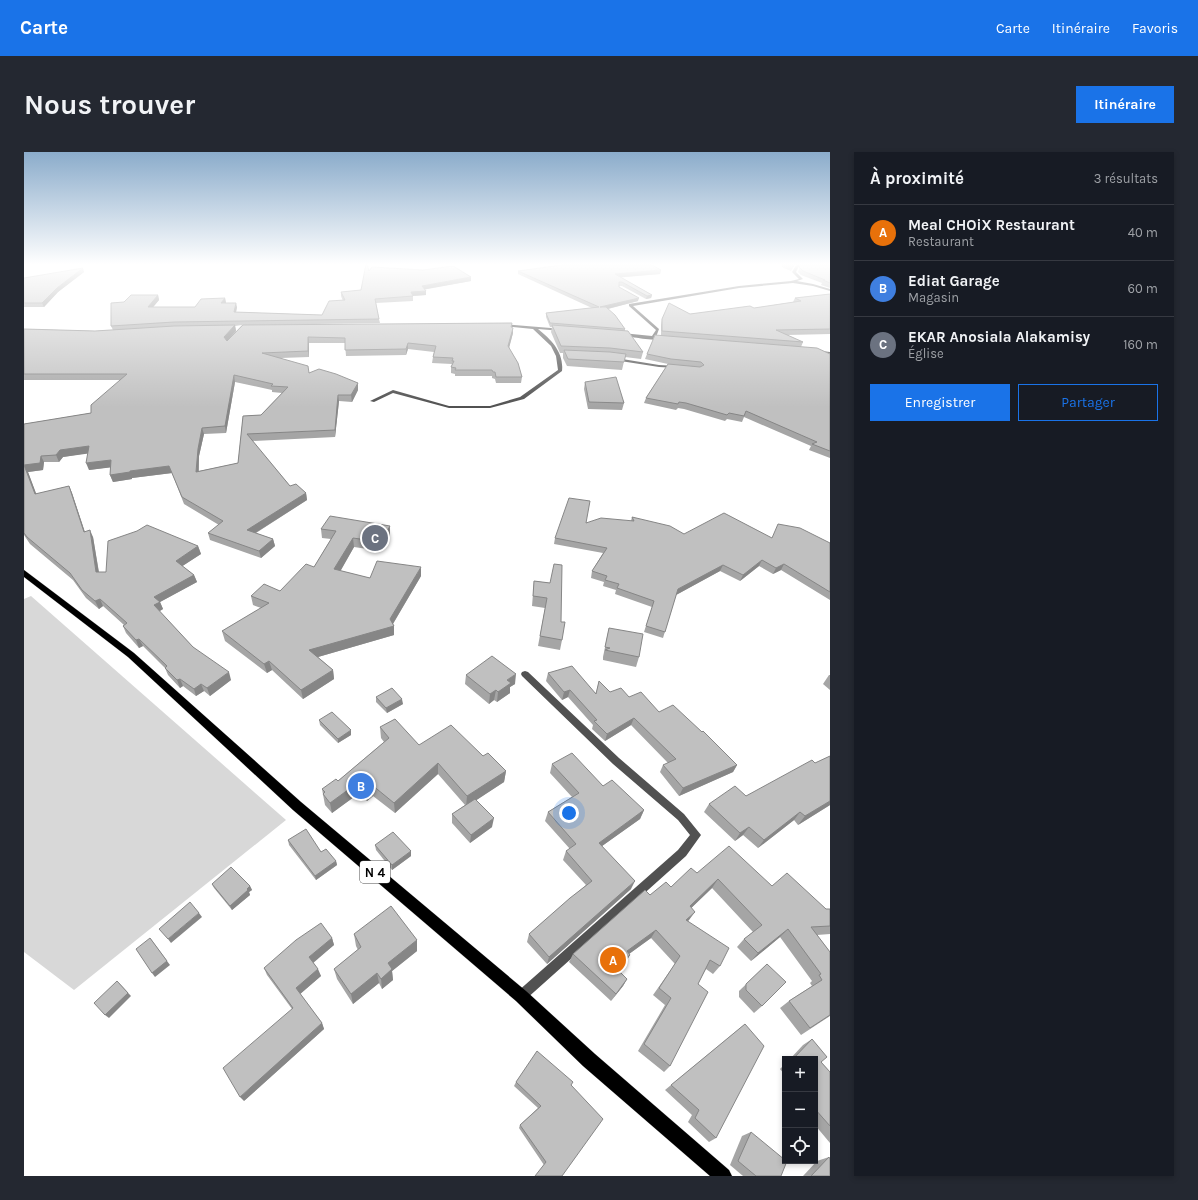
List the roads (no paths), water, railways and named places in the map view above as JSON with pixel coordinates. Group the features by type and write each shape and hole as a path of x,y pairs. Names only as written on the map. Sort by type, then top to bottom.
{"main road":[{"name":"N 4","path":"24,573 131,655 297,806 521,996 588,1060 723,1176"}],"street":[{"path":"638,312 658,330 653,338"},
{"path":"498,324 569,331"},
{"path":"372,401 393,390 449,407 490,407 522,398 560,370 559,355 549,340 533,327"},
{"path":"618,334 669,339"},
{"path":"809,350 830,353"},
{"path":"559,355 566,355"},
{"path":"609,357 647,364 686,368"},
{"path":"521,996 682,854 696,835 681,817 616,761 525,674"}],"place":[{"name":"EKAR Anosiala Alakamisy","path":"375,538"},
{"name":"Ediat Garage","path":"361,786"},
{"name":"Meal CHOiX Restaurant","path":"613,960"}]}
